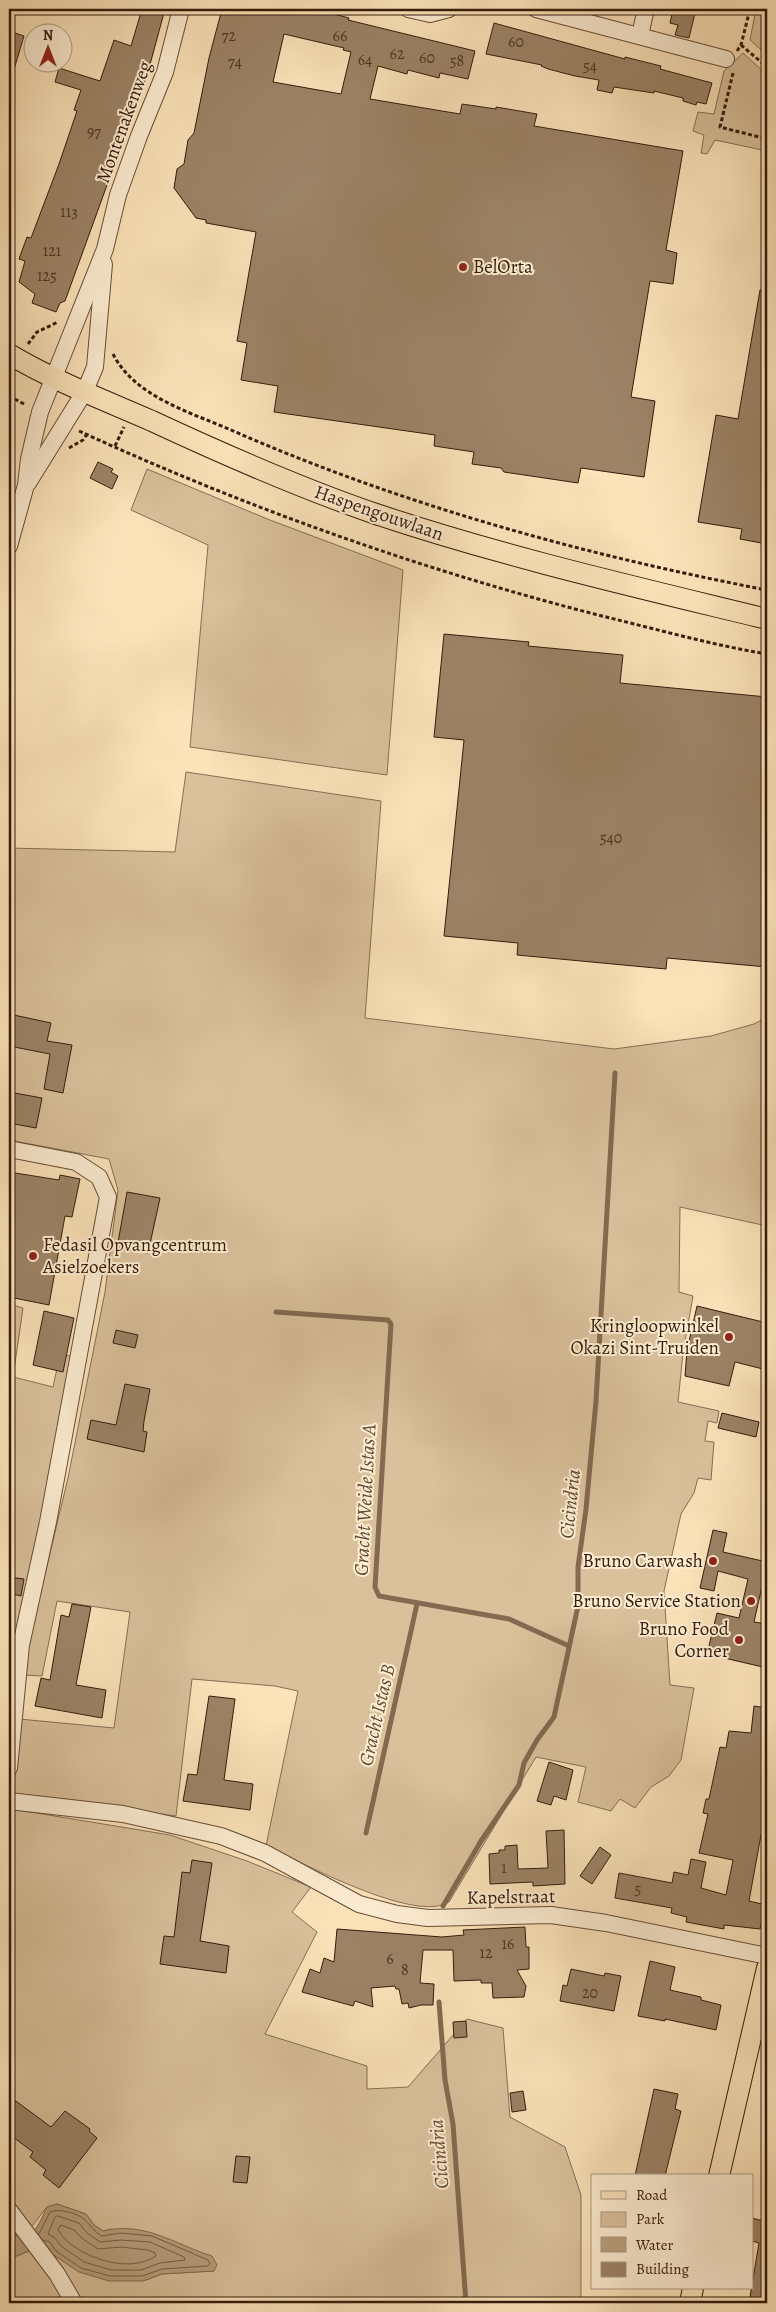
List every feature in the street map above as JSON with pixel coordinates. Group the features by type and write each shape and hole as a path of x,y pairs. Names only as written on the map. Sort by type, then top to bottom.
{"main road":[{"name":"Haspengouwlaan","path":"9,354 85,391 228,455 375,513 470,544 565,571 767,619"},
{"path":"719,2174 767,1968"},
{"path":"690,2303 693,2290"}],"street":[{"name":"Montenakenweg","path":"9,546 26,485 29,459 40,412 105,249 118,195 138,136 165,72 182,9"},
{"path":"408,9 430,14 449,9"},
{"path":"536,9 730,58"},
{"path":"640,35 646,9"},
{"name":"Montenakenweg","path":"26,485 85,391 95,367 105,249"},
{"path":"9,1149 76,1162 99,1178 108,1197 48,1522 21,1645 9,1768"},
{"name":"Kapelstraat","path":"9,1801 123,1814 221,1836 265,1853 359,1904 397,1914 428,1918 559,1916 606,1923 767,1956"},
{"path":"9,2210 57,2274 74,2303"}],"path":[{"path":"750,9 741,45 730,58 735,63 720,127 767,139"},
{"path":"741,45 767,67"},
{"path":"142,388 260,442 441,509 545,540 689,575 767,590"},
{"path":"9,396 40,412"},
{"path":"64,424 175,474 266,511 418,563 570,608 767,654"}],"green space":[{"path":"756,9 767,9 767,55 750,40"},
{"path":"743,53 767,75 767,151 715,140 707,154 701,153 704,135 693,131 698,112 714,114 724,71"},
{"path":"147,469 270,520 403,570 387,775 190,747 208,545 131,510"},
{"path":"186,772 381,801 365,1018 614,1049 711,1036 754,1024 767,1017 767,1226 680,1207 679,1292 693,1296 683,1353 678,1402 719,1411 717,1423 708,1421 705,1441 714,1442 711,1480 698,1478 694,1493 681,1514 664,1591 670,1685 694,1688 681,1760 669,1776 651,1787 635,1808 620,1799 611,1811 578,1802 586,1767 536,1757 449,1902 433,1907 411,1905 385,1898 330,1877 266,1846 298,1691 275,1686 192,1679 176,1816 12,1793 19,1719 114,1728 130,1612 57,1601 42,1676 24,1675 29,1641 68,1478 105,1292 118,1190 109,1159 9,1140 9,848 175,852"},
{"path":"9,1304 23,1308 13,1377 53,1387 60,1355 73,1356 9,1697"},
{"path":"12,1809 170,1835 247,1861 311,1887 292,1912 317,1932 265,2034 367,2066 367,2089 408,2087 467,2019 503,2028 510,2117 565,2147 581,2195 581,2303 9,2303 9,2259 44,2245 52,2254 143,2281 162,2274 214,2271 212,2256 111,2229 103,2231 94,2225 86,2214 57,2204 47,2207 24,2236 9,2235 9,1833"}],"water":[{"path":"57,2204 86,2214 94,2225 103,2231 132,2229 146,2231 212,2256 217,2265 214,2271 162,2274 143,2281 109,2281 79,2272 52,2254 44,2245 9,2259 9,2235 18,2236 30,2233 37,2226 47,2207"}],"building":[{"path":"142,9 165,9 148,72 65,301 60,303 56,312 32,303 35,294 19,282 25,261 19,259 27,237 31,238 59,164 77,111 74,110 81,90 55,82 58,72 72,72 100,81 114,40 131,46"},
{"name":"BelOrta","path":"222,9 315,9 349,18 348,20 475,51 468,79 440,73 439,78 408,70 407,74 378,66 370,99 460,114 462,104 496,109 496,107 537,114 534,126 683,151 666,250 677,253 673,284 650,281 631,397 655,401 644,477 581,468 578,483 504,472 501,468 472,464 474,452 434,446 435,435 274,412 278,386 241,380 247,343 237,341 256,232 206,223 206,220 196,218 174,188 177,169 184,164 188,140 194,133 209,58","holes":["284,34 344,48 343,50 351,52 341,94 273,82"]},
{"path":"673,9 696,9 689,38 675,35 678,25 670,23"},
{"path":"494,23 625,59 625,57 661,66 660,69 712,83 706,104 697,102 696,105 683,101 683,98 654,91 654,93 614,87 612,93 597,90 599,80 548,69 542,65 486,54"},
{"path":"9,31 22,35 22,43 12,76 9,75"},
{"path":"760,290 767,291 767,544 740,539 742,529 698,522 716,415 738,419"},
{"path":"98,462 113,469 111,472 118,476 112,489 90,478"},
{"path":"444,634 529,642 528,646 623,655 620,683 767,697 767,967 667,958 666,969 517,955 518,943 444,936 464,740 434,737"},
{"path":"9,1014 51,1023 47,1041 72,1045 63,1093 44,1089 50,1054 9,1046"},
{"path":"9,1092 42,1098 36,1128 9,1123"},
{"name":"Fedasil Opvangcentrum Asielzoekers","path":"9,1172 59,1180 60,1175 80,1179 72,1217 65,1216 49,1305 9,1297"},
{"path":"127,1192 160,1198 148,1253 117,1248"},
{"name":"Kringloopwinkel Okazi Sint-Truiden","path":"697,1306 767,1323 767,1370 735,1362 729,1386 685,1376 687,1350"},
{"path":"44,1311 74,1318 63,1372 33,1365"},
{"path":"116,1330 138,1335 135,1348 113,1343"},
{"path":"125,1384 150,1389 143,1431 147,1432 144,1452 87,1439 91,1420 116,1425"},
{"path":"722,1413 759,1422 756,1437 718,1428"},
{"path":"713,1530 727,1533 723,1552 767,1562 767,1583 763,1582 754,1622 767,1624 767,1668 707,1654 717,1613 739,1618 748,1579 718,1571 714,1591 700,1588"},
{"path":"9,1577 24,1579 21,1596 9,1593"},
{"path":"72,1604 91,1607 76,1685 106,1690 102,1718 35,1706 41,1678 50,1680 61,1615 69,1617"},
{"path":"209,1696 235,1699 224,1780 253,1784 250,1810 183,1801 188,1774 197,1775"},
{"path":"754,1706 767,1708 767,1813 765,1813 749,1901 766,1905 760,1929 724,1925 724,1929 686,1922 687,1917 671,1913 672,1908 615,1898 619,1873 672,1883 674,1872 688,1875 691,1859 706,1862 701,1888 726,1895 733,1860 699,1853 708,1814 703,1813 706,1799 709,1799 720,1747 726,1748 729,1731 751,1733"},
{"path":"549,1762 573,1770 566,1800 554,1796 551,1805 537,1801"},
{"path":"564,1830 565,1884 533,1886 533,1882 490,1884 489,1854 505,1850 505,1846 517,1845 518,1869 548,1868 546,1831"},
{"path":"600,1847 611,1855 592,1884 580,1876"},
{"path":"192,1860 212,1863 200,1941 229,1946 226,1973 160,1964 164,1936 174,1937 182,1872 190,1873"},
{"path":"525,1927 526,1947 529,1947 529,1969 517,1970 526,1986 524,1997 493,1998 492,1983 481,1983 481,1980 454,1981 453,1950 423,1950 420,1983 434,1984 433,2005 409,2008 408,2003 402,2004 399,1989 396,1989 395,1986 371,1988 373,2007 355,2001 353,2006 302,1992 310,1969 320,1973 324,1958 334,1962 337,1929 442,1937 464,1935 463,1930"},
{"path":"650,1961 675,1967 670,1990 701,1997 701,2000 721,2005 716,2030 665,2019 665,2021 638,2016"},
{"path":"571,1969 604,1976 605,1973 621,1976 614,2011 560,2001 563,1985 567,1986"},
{"path":"466,2021 467,2037 454,2038 453,2022"},
{"path":"654,2089 678,2094 675,2109 681,2111 665,2174 635,2174"},
{"path":"523,2091 526,2110 512,2112 510,2093"},
{"path":"9,2096 51,2127 65,2111 90,2129 89,2131 97,2138 59,2188 43,2175 46,2170 30,2157 33,2152 9,2134"},
{"path":"236,2156 250,2157 247,2183 233,2182"},
{"path":"754,2219 767,2222 767,2303 749,2303 751,2290 754,2290 754,2273 759,2243 754,2242"}],"waterway":[{"name":"Cicindria","path":"443,1906 481,1841 519,1785 524,1763 537,1740 554,1717 578,1606 578,1567 586,1509 596,1401 615,1073"},
{"name":"Gracht Weide Istas A","path":"276,1312 388,1320 391,1324 375,1587 379,1596 509,1619 569,1646"},
{"name":"Gracht Istas B","path":"366,1833 417,1604"},
{"name":"Cicindria","path":"439,2002 445,2080 453,2124 466,2303"}],"place":[{"name":"BelOrta","path":"463,267"},
{"name":"Fedasil Opvangcentrum Asielzoekers","path":"33,1256"},
{"name":"Kringloopwinkel Okazi Sint-Truiden","path":"729,1337"},
{"name":"Bruno Carwash","path":"713,1561"},
{"name":"Bruno Service Station","path":"751,1601"},
{"name":"Bruno Food Corner","path":"739,1640"}]}
